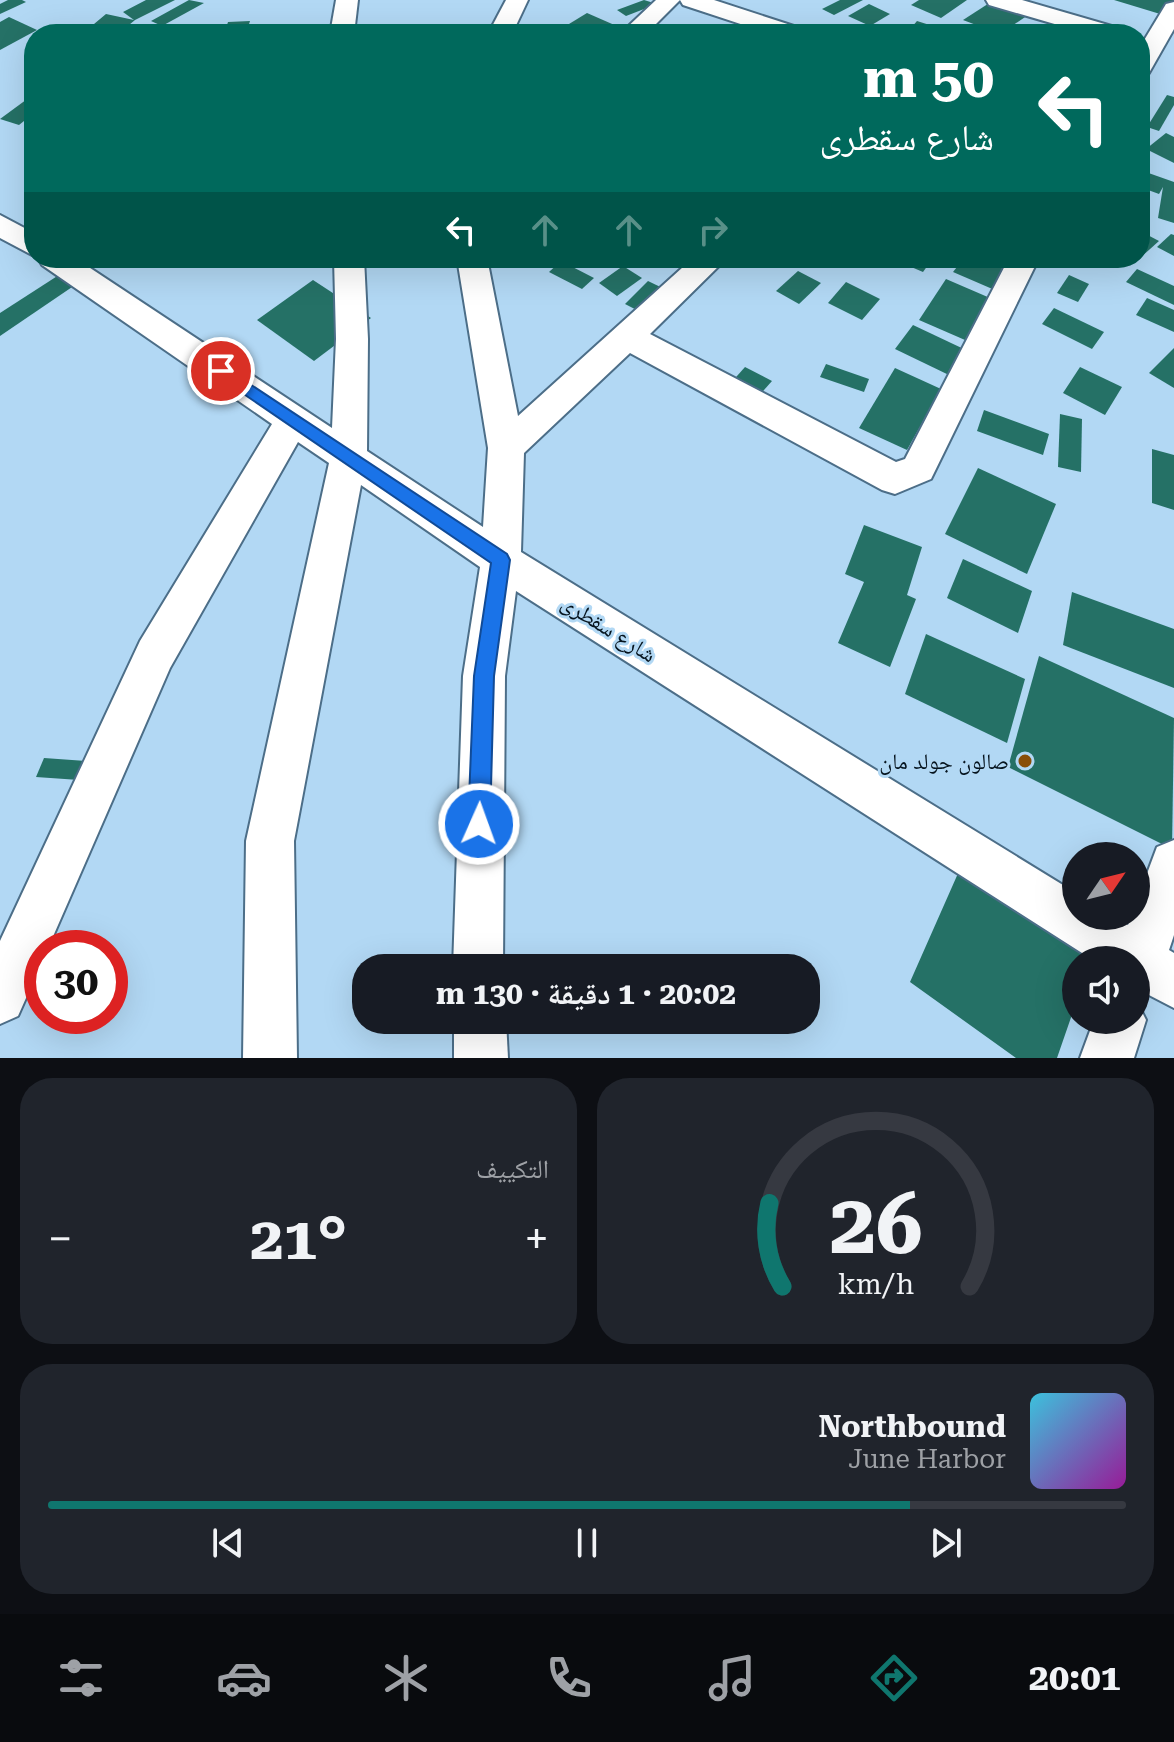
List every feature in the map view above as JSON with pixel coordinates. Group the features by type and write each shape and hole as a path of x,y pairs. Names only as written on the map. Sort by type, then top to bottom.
{"street":[{"path":"343,24 347,0"},
{"path":"505,24 517,0"},
{"path":"643,24 669,0"},
{"path":"691,0 764,24"},
{"path":"997,0 1080,24"},
{"path":"1156,46 1174,9"},
{"path":"0,225 24,240"},
{"name":"شارع سقطرى","path":"68,268 501,560 1109,946"},
{"path":"270,1058 270,841 349,456 352,339 349,268"},
{"path":"474,268 506,448 501,560 484,676 478,954"},
{"path":"506,448 701,268"},
{"path":"628,337 895,479 918,469 1019,268"},
{"path":"0,998 155,655 293,419"},
{"path":"1150,972 1174,864"},
{"path":"480,1034 481,1058"},
{"path":"1107,1058 1115,1034"}],"building":[{"path":"8,0 26,2 0,14 0,4"},
{"path":"146,0 175,0 130,24 94,24 106,14 134,20 123,12"},
{"path":"189,0 204,3 166,24 151,21"},
{"path":"644,0 657,4 626,16 617,10"},
{"path":"840,0 863,0 834,15 822,9"},
{"path":"919,0 967,0 941,18 911,5"},
{"path":"994,0 1031,13 1015,24 974,24 963,20"},
{"path":"1114,0 1174,0 1174,10 1170,17"},
{"path":"869,4 890,14 873,24 848,16"},
{"path":"587,13 612,24 569,24"},
{"path":"9,17 24,24 24,37 0,50 0,22"},
{"path":"756,18 768,24 744,24"},
{"path":"250,21 249,24 228,22"},
{"path":"1167,95 1174,97 1174,105 1159,131 1150,128 1150,122"},
{"path":"24,101 24,121 19,125 0,119"},
{"path":"1166,133 1174,137 1174,163 1150,151 1150,146"},
{"path":"1150,174 1174,182 1174,223 1158,218 1163,187 1159,194 1150,191"},
{"path":"1171,234 1174,235 1174,256 1157,247"},
{"path":"1150,236 1159,241 1150,249"},
{"path":"553,268 575,268 594,278 582,289 549,272"},
{"path":"620,268 626,268 642,278 617,296 599,283"},
{"path":"956,268 1006,268 1018,273 1004,294 953,272"},
{"path":"1137,269 1174,286 1174,305 1126,282"},
{"path":"798,271 821,283 799,304 776,291"},
{"path":"62,273 78,283 0,336 0,313"},
{"path":"1069,275 1089,284 1078,302 1057,293"},
{"path":"946,279 990,298 965,340 919,320"},
{"path":"313,280 371,318 314,361 257,320"},
{"path":"648,281 677,295 654,319 625,304"},
{"path":"846,282 880,299 862,320 828,303"},
{"path":"1147,298 1174,310 1174,332 1136,315"},
{"path":"1054,308 1104,332 1092,349 1042,324"},
{"path":"913,325 968,351 951,376 895,349"},
{"path":"1174,348 1174,388 1149,373"},
{"path":"826,364 869,379 864,392 820,377"},
{"path":"745,367 772,381 755,400 729,385"},
{"path":"1080,367 1122,387 1105,415 1063,393"},
{"path":"895,368 941,389 907,450 859,428"},
{"path":"984,410 1049,434 1043,455 977,431"},
{"path":"1060,414 1082,419 1081,472 1058,467"},
{"path":"1152,449 1174,455 1174,510 1152,503"},
{"path":"978,468 1056,504 1027,574 945,534"},
{"path":"864,525 922,547 907,595 916,599 890,667 838,643 864,582 845,574"},
{"path":"963,559 1032,591 1018,633 947,598"},
{"path":"1072,592 1174,629 1174,688 1063,645"},
{"path":"926,634 1025,679 1007,743 905,694"},
{"path":"1039,656 1174,718 1172,849 1008,767"},
{"path":"44,758 86,761 79,780 36,777"},
{"path":"967,853 1062,915 1062,930 1086,930 1098,938 1095,946 1062,946 1062,1034 1065,1034 1057,1058 1016,1058 910,982"}],"place":[{"name":"صالون جولد مان","path":"1025,761"}],"route":[{"path":"221,371 501,560 484,676 479,824"}]}
